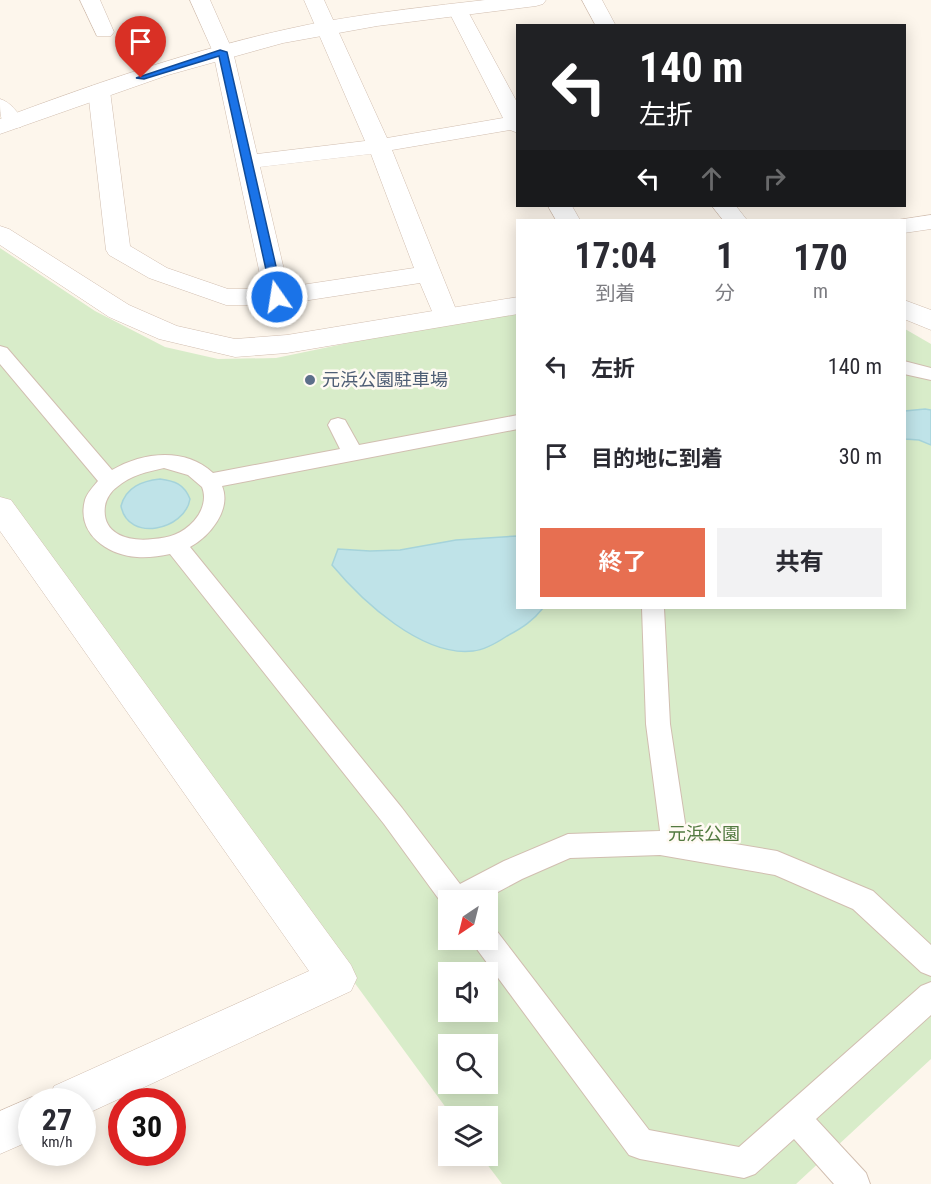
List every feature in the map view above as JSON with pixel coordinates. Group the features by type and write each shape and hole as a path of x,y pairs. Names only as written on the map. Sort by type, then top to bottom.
{"street":[{"path":"90,0 104,32"},
{"path":"200,0 223,52 277,297"},
{"path":"314,0 380,146 446,317"},
{"path":"592,0 605,24"},
{"path":"4,119 223,52 326,28 526,1"},
{"path":"458,10 516,122"},
{"path":"99,90 118,250 158,273 226,297 277,297 429,274"},
{"path":"246,162 380,146 516,124"},
{"path":"725,207 734,219"},
{"path":"906,226 931,222"},
{"path":"0,234 119,311 169,333 235,348 287,344 516,304"},
{"path":"906,309 931,321"},
{"path":"0,352 109,480"},
{"path":"906,368 931,374"},
{"path":"210,481 516,422"},
{"path":"338,425 353,453"},
{"path":"164,461 183,463 198,470 210,481 214,494 213,508 206,522 192,535 175,544 155,549 135,549 116,544 102,535 94,522 92,507 97,493 109,480 125,469 144,463 164,461"},
{"path":"0,508 337,978 96,1089"},
{"path":"175,544 393,816 449,890"},
{"path":"652,609 658,724 675,846"},
{"path":"476,890 513,870 568,846 660,843 777,863 863,900 931,963"},
{"path":"494,950 640,1144 744,1163 931,996"},
{"path":"795,1118 855,1184"},
{"path":"0,1133 18,1125"}],"green space":[{"name":"元浜公園","path":"0,248 95,311 165,347 218,359 276,358 516,308 516,609 906,609 906,330 931,344 931,1059 796,1184 502,1184 488,1166 498,1166 498,1106 445,1106 0,498"}],"water":[{"path":"931,410 931,445 919,440 906,439 906,411"},
{"path":"160,479 175,482 185,490 190,499 186,510 168,525 145,528 134,525 126,518 121,506 123,499 136,486"},
{"path":"516,536 516,609 542,609 518,630 491,645 473,651 454,651 414,636 376,610 332,565 338,549 400,550 456,540"}],"place":[{"name":"元浜公園駐車場","path":"310,380"}],"route":[{"path":"141,78 223,52 277,297"}]}
